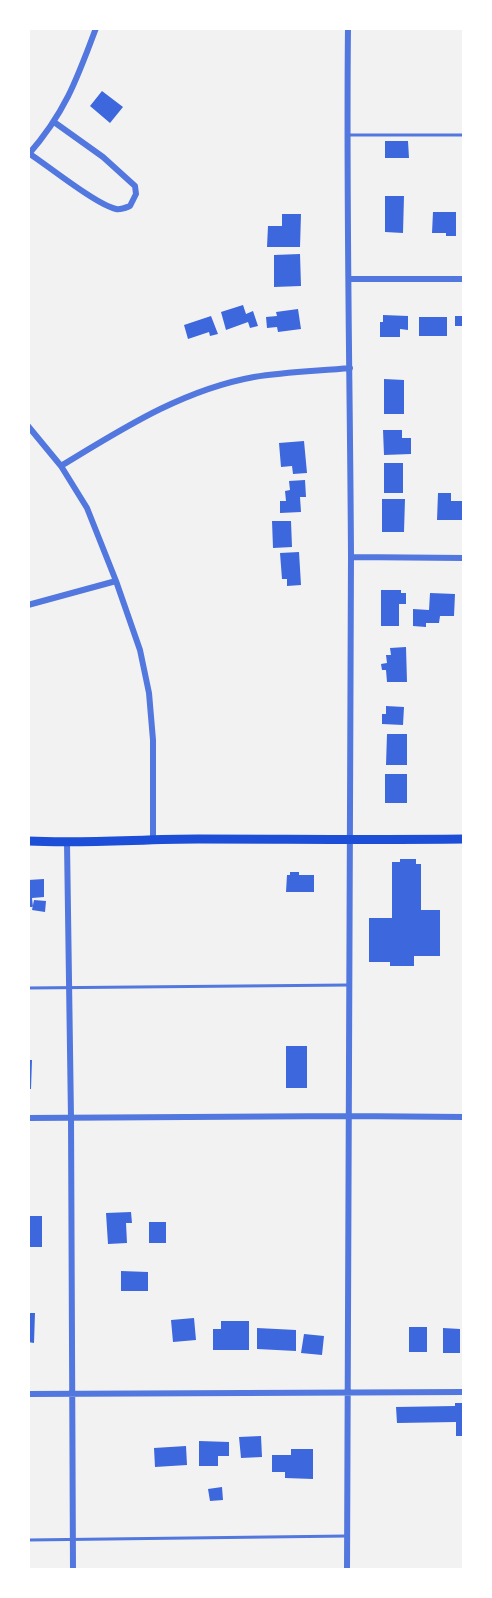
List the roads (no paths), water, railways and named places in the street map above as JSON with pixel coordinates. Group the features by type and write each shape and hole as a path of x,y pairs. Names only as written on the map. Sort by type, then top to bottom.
{"main road":[{"path":"28,841 67,843 153,840 464,839"}],"street":[{"path":"54,122 103,157 135,186 136,194 130,206 119,210 111,207 81,190 29,154 54,122 74,88 96,28"},
{"path":"347,1569 351,557 348,28"},
{"path":"349,279 464,279"},
{"path":"61,466 138,419 180,399 255,377 350,368"},
{"path":"28,426 61,466 87,508 140,650 149,693 153,740 153,840"},
{"path":"351,557 464,558"},
{"path":"28,605 116,581"},
{"path":"67,843 73,1569"},
{"path":"28,1118 464,1117"},
{"path":"28,1394 464,1392"}],"lane":[{"path":"347,135 464,135"},
{"path":"28,988 349,985"},
{"path":"28,1540 347,1536"}]}
